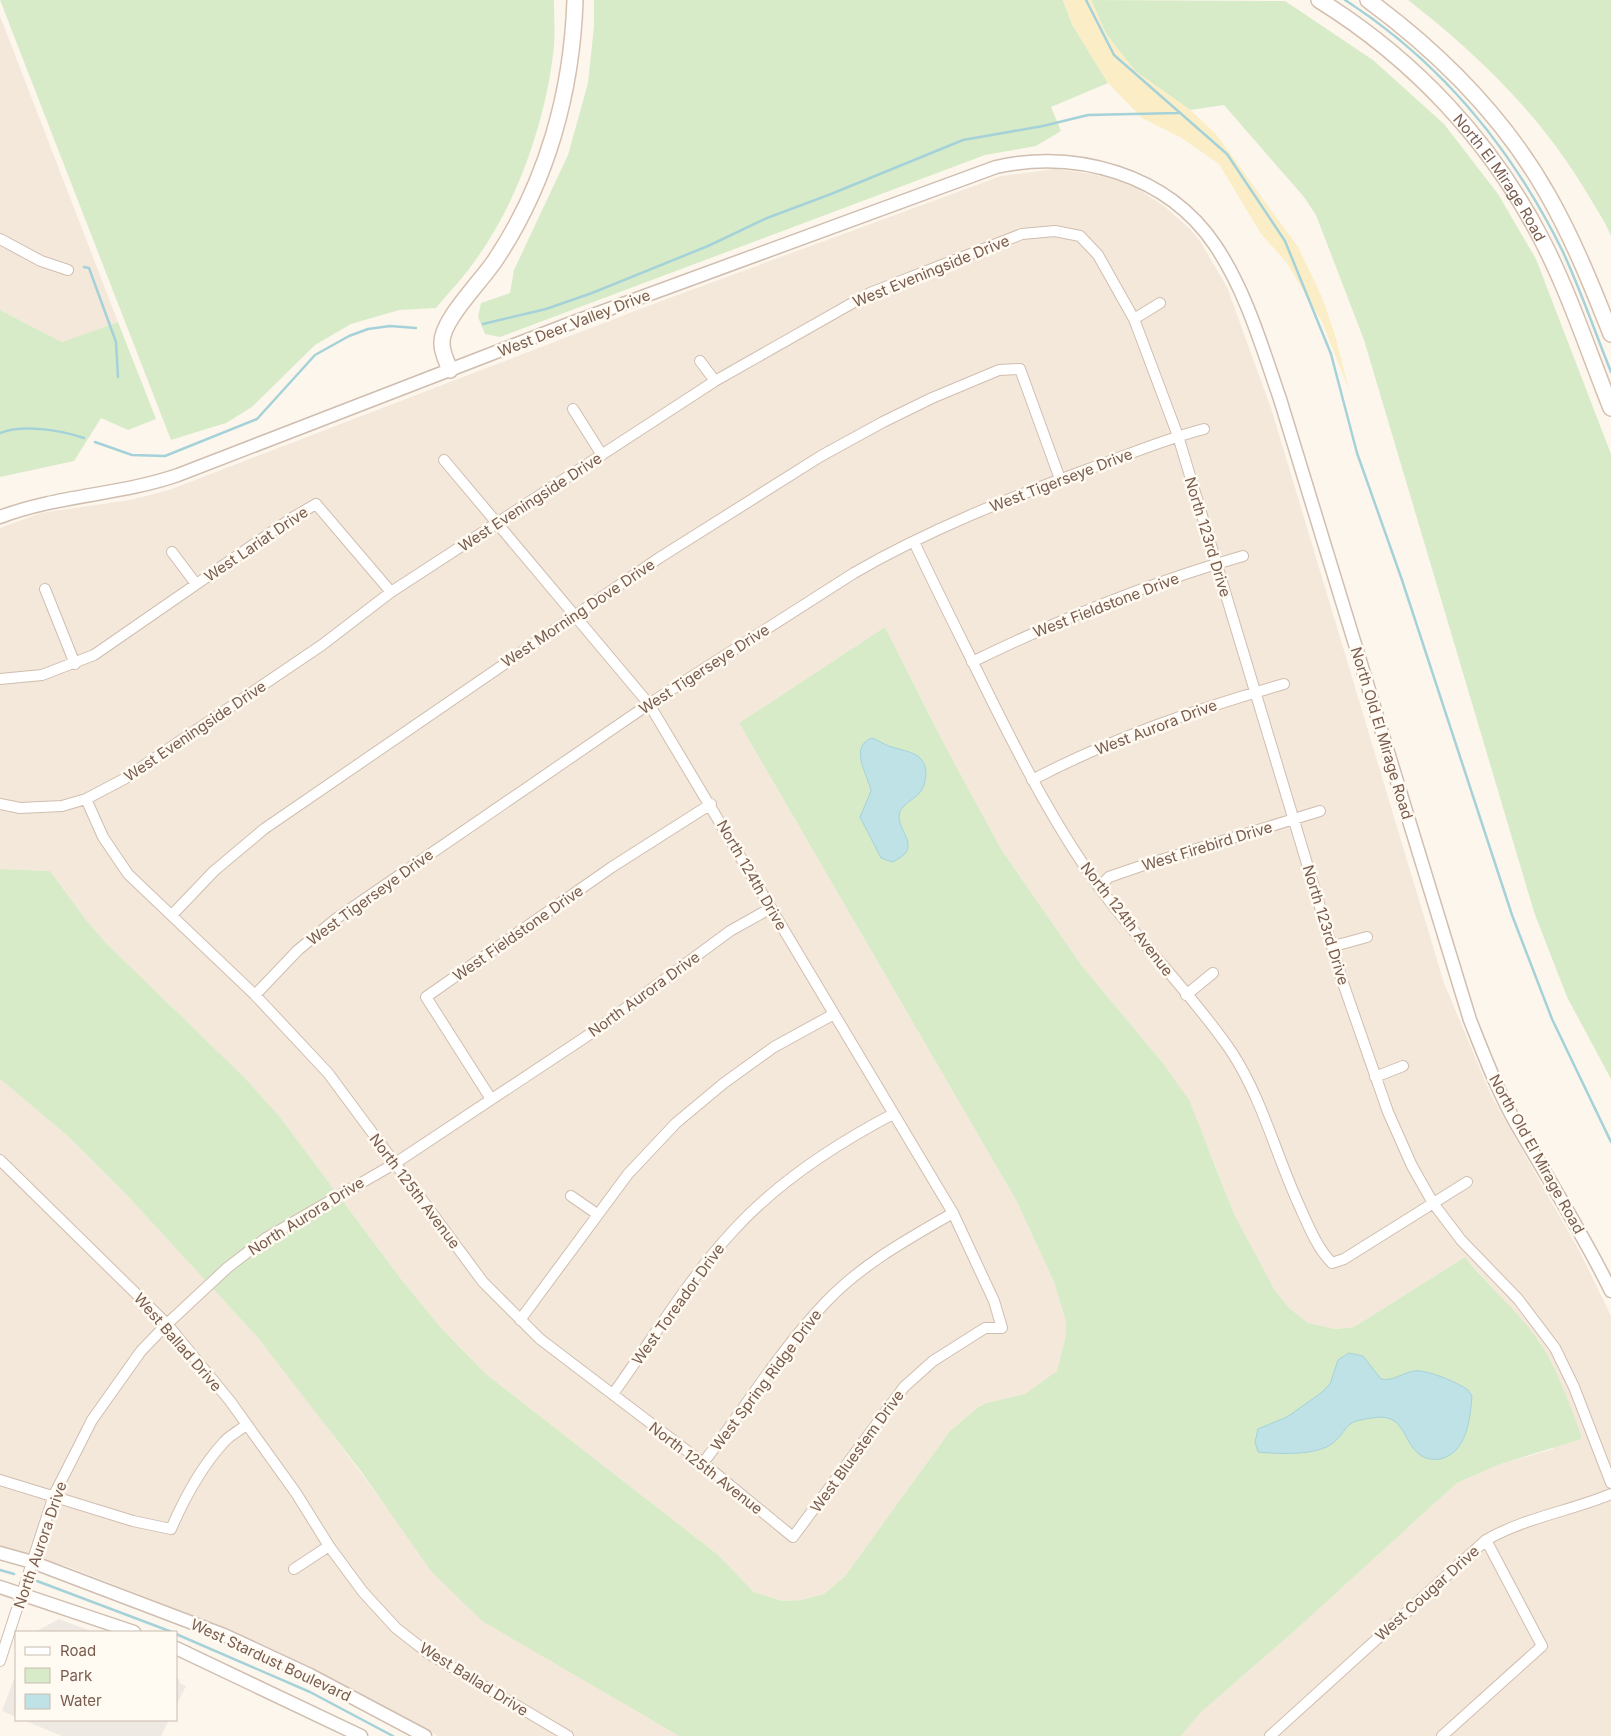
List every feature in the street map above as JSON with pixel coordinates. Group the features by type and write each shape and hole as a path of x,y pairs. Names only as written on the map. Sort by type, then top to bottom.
{"main road":[{"path":"450,370 442,345 446,325 475,288 508,240 522,217 542,170 560,116 567,82 575,0"},
{"name":"North El Mirage Road","path":"1319,0 1373,37 1404,62 1448,105 1490,156 1520,201 1544,243 1611,408"},
{"name":"North El Mirage Road","path":"1368,0 1422,42 1445,64 1486,108 1516,146 1542,185 1568,232 1611,334"}],"street":[{"name":"West Deer Valley Drive","path":"0,517 48,501 152,484 450,370 996,167 1028,161 1070,162 1106,168 1150,186"},
{"name":"North Old El Mirage Road","path":"1150,186 1185,212 1206,234 1221,255 1245,304 1280,399 1470,1020 1491,1072 1517,1124 1571,1214 1611,1291"},
{"name":"West Eveningside Drive","path":"0,804 20,808 62,806 86,799 124,779 322,645 391,592 715,381 870,293 1022,234 1055,231 1080,236"},
{"name":"North 123rd Drive","path":"1080,236 1098,255 1134,319 1178,436 1293,820 1334,946 1343,983 1375,1077 1412,1166 1433,1203 1461,1240 1518,1299 1549,1339 1574,1387 1611,1483"},
{"path":"0,240 41,261 68,270"},
{"path":"1134,319 1160,303"},
{"path":"700,361 715,381"},
{"name":"West Morning Dove Drive","path":"172,915 214,870 264,828 575,614 820,456 932,398 999,370 1020,370 1060,479"},
{"path":"573,408 602,455"},
{"name":"West Tigerseye Drive","path":"255,995 298,950 337,918 649,704 854,573 914,542 1060,479 1178,436 1204,429"},
{"name":"North 124th Drive","path":"444,460 649,704 711,804 953,1213 994,1301 1002,1328"},
{"name":"West Lariat Drive","path":"0,679 42,675 75,664 94,654 316,504 391,592"},
{"name":"North 124th Avenue","path":"914,542 972,662 1049,810 1099,887 1231,1051 1245,1076 1305,1218 1325,1256 1332,1263 1344,1259 1433,1203"},
{"name":"West Lariat Drive","path":"172,552 196,584"},
{"name":"West Fieldstone Drive","path":"972,662 1065,618 1157,582 1243,556"},
{"path":"45,589 75,664"},
{"name":"West Aurora Drive","path":"1032,780 1096,748 1140,731 1284,684"},
{"name":"North 125th Avenue","path":"86,799 103,837 128,874 255,995 328,1073 483,1282 520,1320 703,1463 793,1537"},
{"name":"West Fieldstone Drive","path":"491,1099 426,997 612,868 711,804"},
{"name":"West Firebird Drive","path":"1099,887 1109,877 1138,867 1320,811"},
{"name":"North Aurora Drive","path":"0,1661 54,1495 92,1420 141,1351 167,1324 227,1268 266,1238 394,1164 596,1030 730,931 771,908"},
{"path":"1334,946 1367,937"},
{"path":"1186,995 1213,973"},
{"path":"520,1320 628,1174 669,1131 717,1088 774,1047 834,1014"},
{"path":"1375,1077 1403,1066"},
{"name":"West Toreador Drive","path":"613,1394 686,1290 732,1232 780,1186 835,1146 894,1114"},
{"name":"West Ballad Drive","path":"0,1160 167,1324 212,1378 296,1493 329,1546 363,1592 396,1628 428,1654 568,1736"},
{"path":"1433,1203 1466,1182"},
{"path":"571,1196 597,1214"},
{"name":"West Spring Ridge Drive","path":"703,1463 779,1361 826,1302 851,1278 891,1249 953,1213"},
{"name":"West Bluestem Drive","path":"793,1537 904,1387 934,1361 985,1328 1002,1328"},
{"path":"0,1480 54,1495 133,1521 171,1529 184,1499 209,1462 225,1441 246,1425"},
{"name":"West Cougar Drive","path":"1270,1736 1486,1540 1506,1528 1553,1515 1611,1494"},
{"path":"1442,1736 1542,1646 1486,1540"},
{"path":"294,1569 329,1546"},
{"name":"West Stardust Boulevard","path":"0,1553 31,1566 224,1635 310,1675 425,1736"},
{"path":"0,1588 23,1590 131,1631"},
{"name":"West Stardust Boulevard","path":"178,1649 361,1736"}],"shaded area":[{"path":"0,16 118,322 62,342 0,310"},
{"path":"1055,169 1092,174 1118,181 1138,189 1164,206 1190,229 1200,241 1227,287 1271,408 1444,983 1491,1095 1581,1254 1611,1316 1611,1736 1181,1736 1200,1713 1290,1635 1457,1483 1498,1465 1553,1449 1554,1367 1538,1339 1465,1257 1354,1327 1335,1329 1307,1323 1289,1308 1274,1289 1255,1256 1235,1216 1210,1152 1162,1062 1082,966 1001,849 942,740 885,627 739,723 1016,1200 1054,1282 1066,1322 1065,1338 1057,1371 1046,1380 1025,1394 986,1403 978,1407 950,1431 845,1576 824,1594 801,1600 782,1601 754,1592 717,1554 486,1374 441,1328 401,1279 280,1117 244,1077 106,943 50,871 0,869 0,528 41,513 130,500 169,490 661,301 1001,176"},
{"path":"0,1079 70,1138 123,1191 259,1339 290,1377 395,1519 547,1659 679,1736 438,1736 298,1662 212,1623 69,1567 0,1548"},
{"path":"59,1619 90,1631 37,1631"},
{"path":"15,1677 15,1717 2,1711"},
{"path":"178,1679 180,1680 179,1683 186,1686 178,1702"},
{"path":"25,1721 168,1721 161,1736 62,1736"}],"green space":[{"path":"0,0 554,0 554,46 538,129 518,184 506,210 477,258 436,308 399,310 351,324 315,345 252,407 226,423 171,440"},
{"path":"594,0 1063,0 1072,24 1108,83 1051,107 1061,131 1036,146 985,155 500,337 485,334 478,317 481,303 510,293 514,270 568,155 588,83 594,26"},
{"path":"1091,0 1285,1 1373,60 1444,124 1498,194 1536,259 1611,454 1611,1079 1567,997 1534,912 1364,340 1316,215 1304,197 1224,105 1190,110 1135,71 1106,34"},
{"path":"1408,0 1611,0 1611,236 1600,214 1569,165 1529,113 1484,65"},
{"path":"0,310 62,342 118,322 156,419 128,430 101,418 74,461 0,477"},
{"path":"885,627 942,740 1001,849 1082,966 1162,1062 1189,1100 1235,1216 1274,1289 1289,1308 1308,1323 1335,1329 1354,1327 1465,1257 1536,1337 1562,1385 1581,1435 1581,1439 1498,1465 1457,1483 1290,1635 1200,1713 1181,1736 679,1736 482,1621 431,1571 360,1470 259,1339 123,1191 70,1138 0,1079 0,869 50,871 106,943 244,1077 280,1117 401,1279 441,1328 486,1374 717,1554 754,1592 782,1601 801,1600 824,1594 845,1576 950,1431 978,1407 986,1403 1025,1394 1057,1371 1065,1338 1066,1322 1054,1282 1016,1200 739,723"}],"sand":[{"path":"1063,0 1091,0 1106,34 1135,71 1190,110 1216,134 1298,247 1322,297 1335,335 1349,390 1322,322 1287,263 1261,234 1219,164 1180,137 1142,118 1108,83 1072,24"}],"water":[{"path":"872,738 918,756 925,766 925,783 921,791 901,809 899,817 908,841 908,847 901,857 892,862 881,858 860,817 871,791 861,762 861,748 865,742"},
{"path":"1349,1353 1363,1356 1381,1379 1390,1379 1420,1371 1442,1377 1468,1390 1472,1396 1470,1415 1465,1434 1456,1450 1449,1456 1440,1459 1424,1457 1413,1448 1397,1423 1383,1417 1355,1421 1333,1443 1317,1450 1286,1453 1258,1452 1255,1442 1258,1429 1287,1417 1321,1393 1330,1384 1338,1360"}],"waterway":[{"path":"1086,0 1114,55 1227,154 1285,241 1331,354 1357,453 1402,580 1512,915 1552,1019 1611,1142"},
{"path":"1345,0 1380,24 1413,51 1443,80 1497,144 1521,178 1563,252 1611,372"},
{"path":"483,324 546,309 592,293 708,246 767,218 963,140 1043,126 1088,115 1178,113"},
{"path":"84,267 89,268 116,342 118,377"},
{"path":"95,442 132,455 165,456 257,419 315,355 349,336 368,329 390,326 416,328"},
{"path":"0,433 19,429 42,429 84,438"},
{"path":"0,1570 14,1574"},
{"path":"37,1581 169,1631"},
{"path":"178,1635 310,1692 393,1736"}]}
